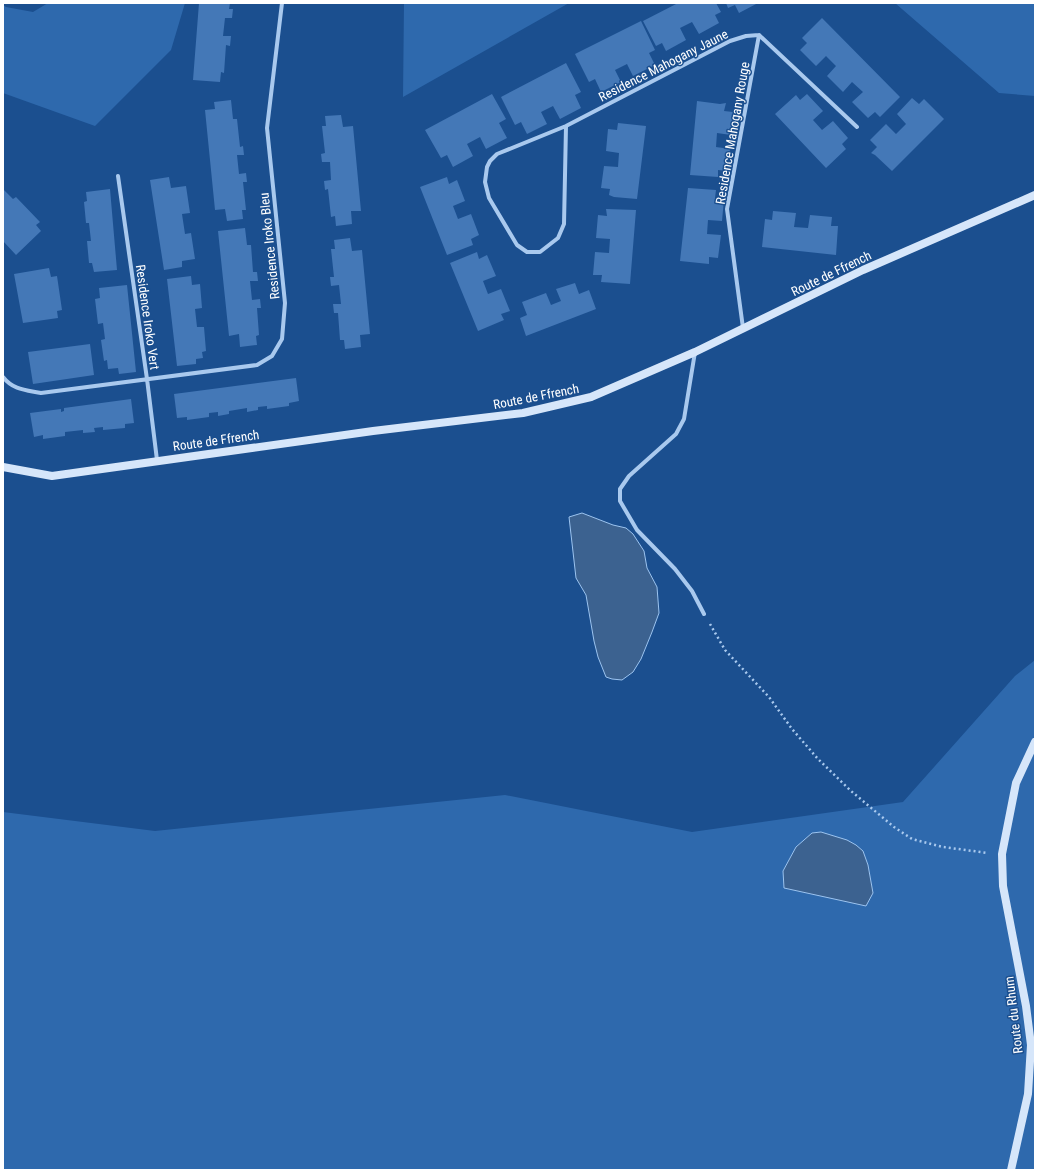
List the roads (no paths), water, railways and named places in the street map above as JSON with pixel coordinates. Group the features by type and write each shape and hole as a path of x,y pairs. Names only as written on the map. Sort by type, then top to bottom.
{"main road":[{"name":"Route de Ffrench","path":"3,467 52,476 157,460 373,431 523,413 591,397 695,352 864,270 1035,195"},
{"name":"Route du Rhum","path":"1011,1170 1028,1094 1031,1045 1026,1006 1003,886 1002,854 1016,783 1035,742"}],"street":[{"name":"Residence Iroko Bleu","path":"3,377 8,384 22,390 41,393 257,365 272,356 282,339 285,302 267,128 282,3"},
{"name":"Residence Mahogany Jaune","path":"566,126 564,224 558,238 540,252 527,252 517,245 490,198 485,182 487,168 490,161 497,154 566,126 730,41 746,36 759,35"},
{"path":"759,35 857,127"},
{"name":"Residence Mahogany Rouge","path":"743,329 727,209 759,35"},
{"name":"Residence Iroko Vert","path":"118,176 157,460"},
{"path":"695,352 684,419 676,434 629,476 620,489 620,501 638,530 675,569 692,591 704,614"}]}
